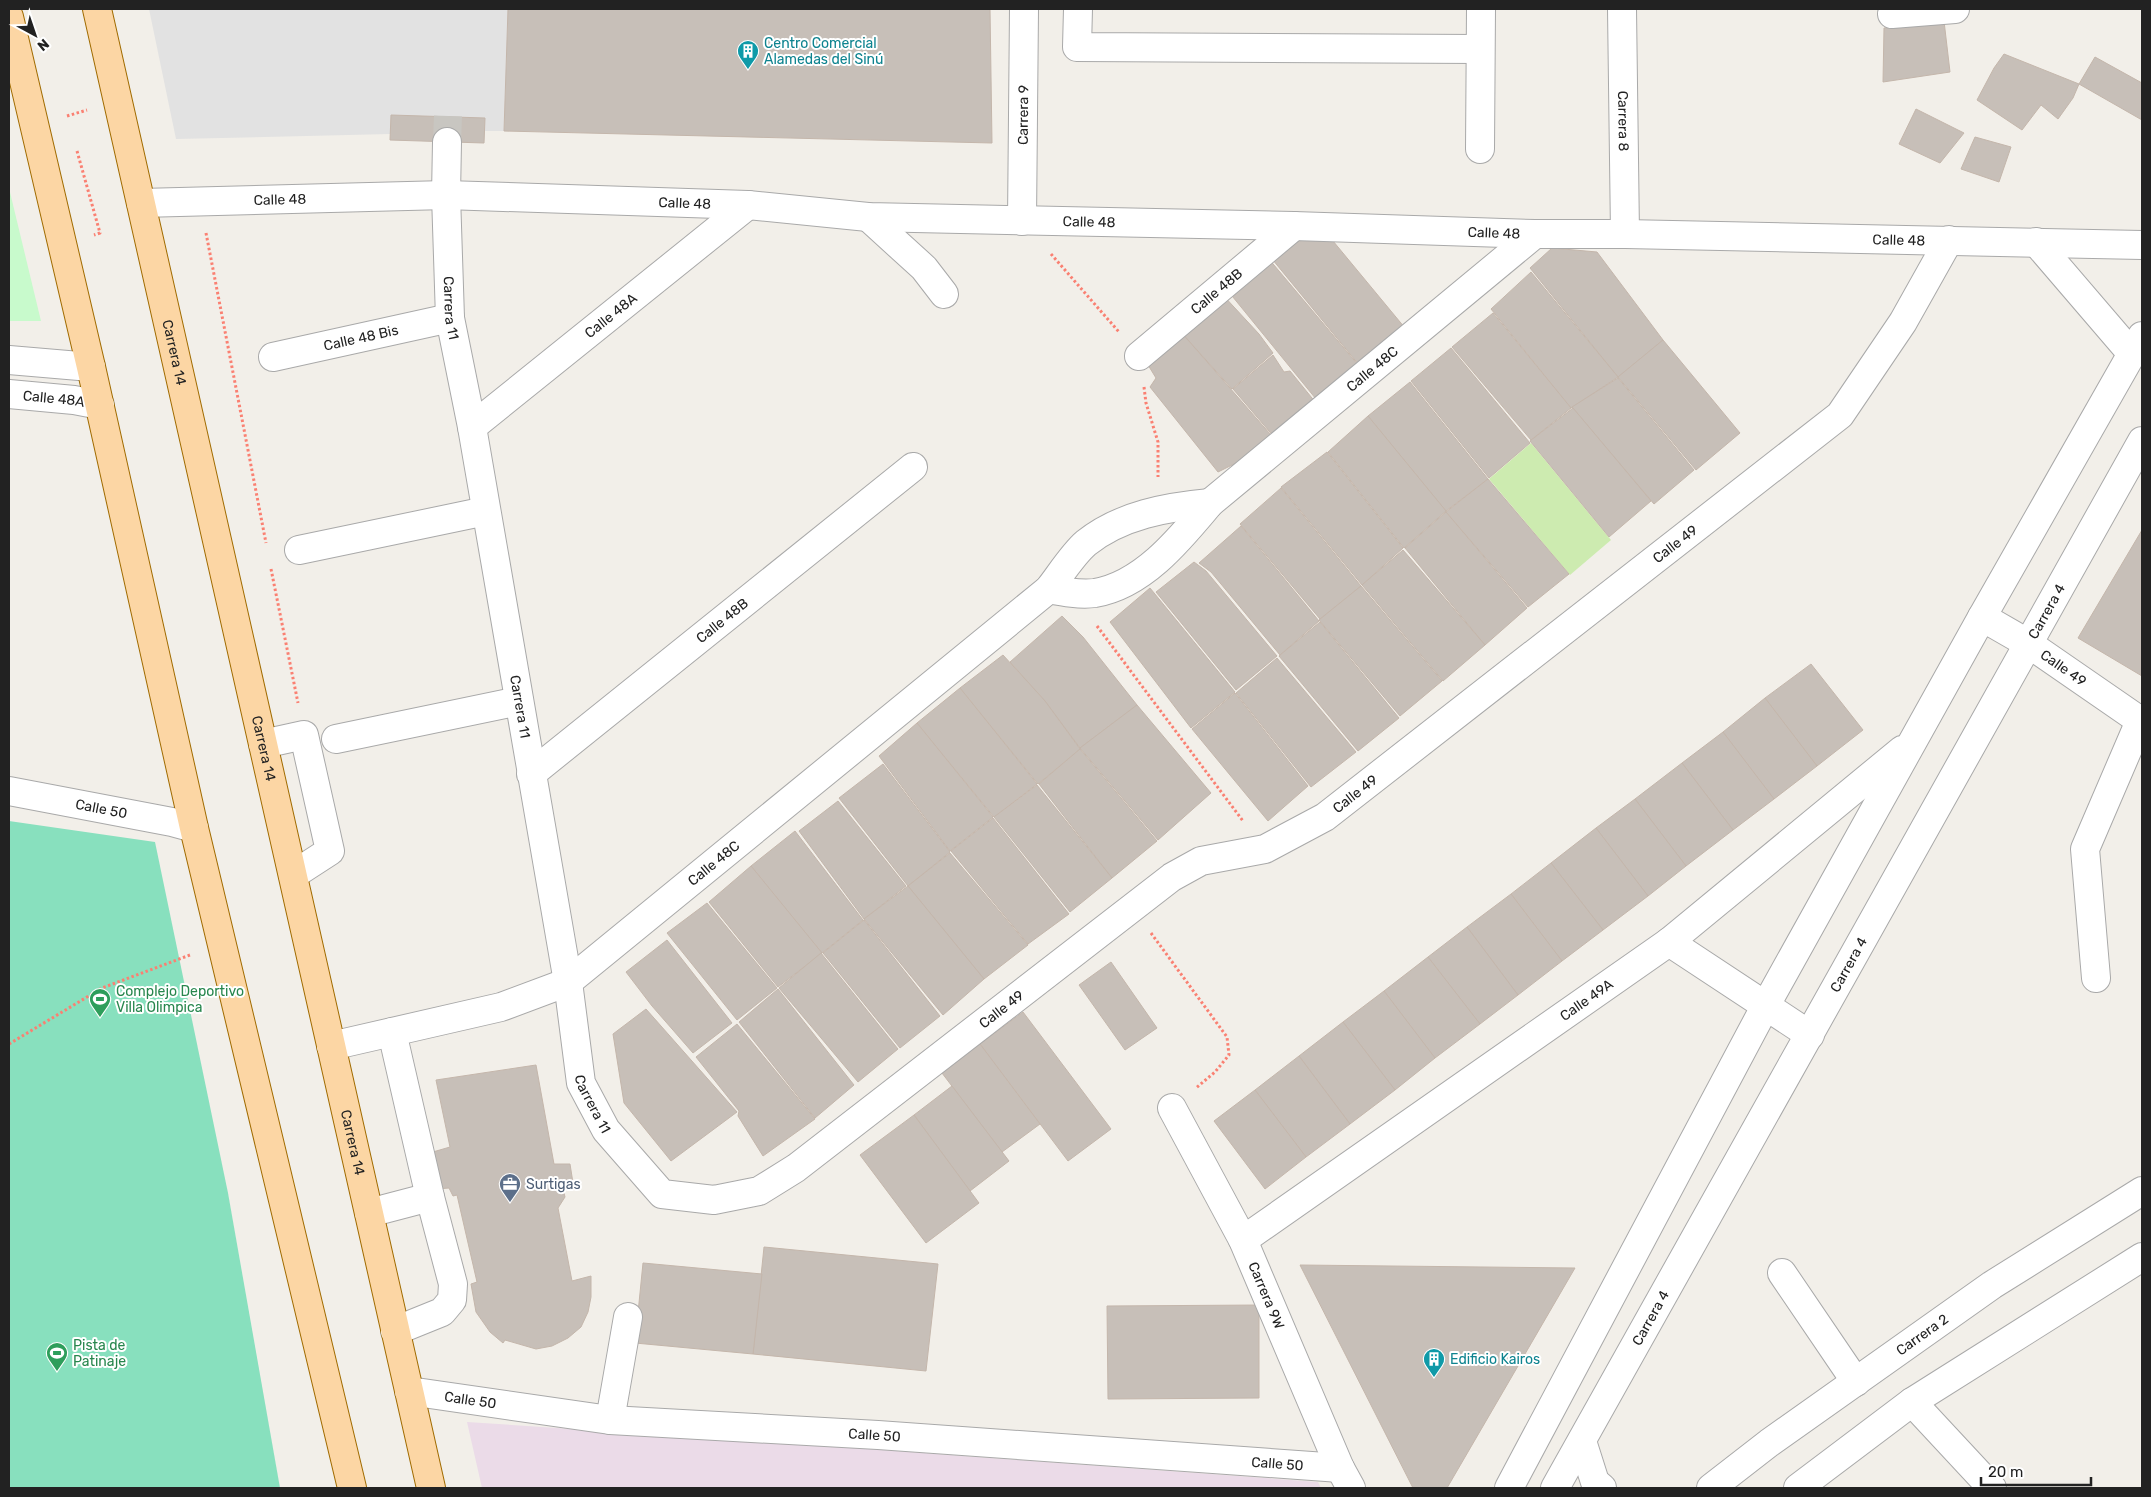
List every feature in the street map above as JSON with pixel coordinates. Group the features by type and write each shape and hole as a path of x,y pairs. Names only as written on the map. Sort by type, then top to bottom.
{"main road":[{"name":"Carrera 14","path":"97,9 430,1488"},
{"path":"9,17 100,405 194,828 352,1488"}],"street":[{"name":"Carrera 9","path":"1022,221 1024,9"},
{"path":"1078,9 1077,47 1480,49"},
{"path":"1480,149 1481,9"},
{"name":"Carrera 8","path":"1622,9 1625,234"},
{"path":"1892,14 1955,9"},
{"name":"Carrera 11","path":"447,142 446,195 450,318 472,427 568,982 581,1083 606,1130 662,1194"},
{"name":"Calle 48","path":"141,203 446,195 748,205 868,217 1294,226 1535,234 1625,234 2142,245"},
{"name":"Calle 48A","path":"472,427 748,205"},
{"path":"868,217 924,268 944,294"},
{"name":"Calle 48B","path":"1140,356 1294,226"},
{"name":"Calle 48C","path":"1049,588 1071,593 1094,593 1125,584 1173,544 1210,503 1535,234"},
{"name":"Calle 49","path":"662,1194 714,1200 759,1191 796,1168 1133,909 1172,876 1201,861 1265,849 1325,817 1840,415 1902,322 1949,240"},
{"path":"1510,1488 1766,1005 1982,617 2137,345 2036,242"},
{"name":"Calle 48 Bis","path":"273,357 450,318"},
{"path":"9,360 91,366"},
{"name":"Calle 48A","path":"9,394 74,400 100,405"},
{"name":"Carrera 4","path":"1555,1488 2142,441"},
{"name":"Calle 48B","path":"531,774 913,467"},
{"name":"Calle 48C","path":"331,1046 501,1007 568,982 1049,588 1085,544 1143,514 1180,506 1210,503"},
{"path":"298,550 486,511"},
{"name":"Calle 49","path":"1982,617 2029,644 2141,722"},
{"path":"336,739 519,701"},
{"path":"2096,978 2085,849 2141,722"},
{"path":"263,744 304,735 330,851 292,876"},
{"name":"Calle 49A","path":"1243,1240 1669,942 1913,741"},
{"name":"Calle 50","path":"9,791 172,822 194,828"},
{"path":"1669,942 1810,1035"},
{"path":"392,1032 430,1197 454,1284 452,1300 442,1312 395,1331"},
{"name":"Carrera 9W","path":"1172,1108 1243,1240 1345,1478"},
{"name":"Carrera 2","path":"1711,1488 1769,1443 1992,1285 2142,1191"},
{"path":"369,1213 430,1197"},
{"path":"1798,1488 1912,1402 2142,1257"},
{"path":"1782,1273 1856,1382"},
{"path":"610,1420 628,1318"},
{"name":"Calle 50","path":"409,1391 610,1420 878,1435 1345,1478"},
{"path":"1912,1402 1992,1488"},
{"path":"1582,1442 1595,1482 1602,1488"}],"path":[{"path":"70,125 67,116 118,101"},
{"path":"62,244 100,233 75,143"},
{"path":"200,202 268,551"},
{"path":"270,561 304,735"},
{"path":"1096,626 1265,849"},
{"path":"1133,909 1227,1037 1229,1055 1215,1072 1172,1108"},
{"path":"9,1044 102,988 201,951 222,948"}],"shaded area":[{"path":"149,9 508,9 504,131 485,131 484,143 390,140 390,134 176,139"},
{"path":"467,1422 1318,1482 1321,1488 482,1488"}],"green space":[{"path":"9,188 41,321 9,321"},
{"path":"1531,443 1611,540 1570,575 1489,479"},
{"name":"Complejo Deportivo Villa Olimpica","path":"9,821 155,842 228,1193 280,1488 9,1488"}],"building":[{"name":"Centro Comercial Alamedas del Sinú","path":"508,9 990,9 992,143 504,131"},
{"path":"1944,21 1950,72 1883,82 1884,28"},
{"path":"2004,54 2079,84 2073,98 2058,119 2041,105 2022,130 1977,100 1994,68"},
{"path":"2095,57 2142,83 2142,120 2079,84"},
{"path":"1916,109 1964,133 1940,163 1899,144"},
{"path":"391,115 485,118 484,143 390,140"},
{"path":"1975,137 2011,147 1999,182 1961,169"},
{"path":"1288,238 1333,241 1405,328 1359,365 1268,254"},
{"path":"1552,248 1597,252 1663,340 1618,377 1530,268"},
{"path":"1268,258 1359,366 1316,399 1228,291"},
{"path":"1531,272 1618,377 1571,408 1491,309"},
{"path":"1221,293 1259,334 1273,353 1232,389 1180,331"},
{"path":"1493,313 1571,408 1531,440 1452,347"},
{"path":"1180,331 1271,435 1238,462 1218,472 1150,387 1156,378 1145,360"},
{"path":"1663,340 1740,433 1696,470 1618,377"},
{"path":"1451,348 1530,443 1489,478 1411,381"},
{"path":"1273,355 1284,372 1290,371 1316,403 1275,438 1233,389"},
{"path":"1618,378 1694,470 1654,504 1572,407"},
{"path":"1410,382 1488,479 1446,511 1368,416"},
{"path":"1573,408 1651,501 1609,537 1530,441"},
{"path":"1368,416 1446,511 1404,548 1328,452"},
{"path":"1327,452 1403,548 1362,585 1281,487"},
{"path":"1488,479 1569,574 1528,607 1446,512"},
{"path":"1281,488 1361,586 1320,619 1240,524"},
{"path":"1446,512 1527,608 1485,645 1405,548"},
{"path":"1241,526 1319,621 1280,655 1211,572 1199,563"},
{"path":"2142,530 2142,676 2078,638"},
{"path":"1403,550 1485,645 1443,681 1362,585"},
{"path":"1194,562 1206,571 1277,656 1236,690 1156,592"},
{"path":"1361,586 1442,681 1400,716 1319,620"},
{"path":"1150,588 1235,692 1191,728 1110,622"},
{"path":"1062,616 1083,637 1137,705 1080,748 1045,701 1010,662"},
{"path":"1320,622 1399,718 1358,751 1279,656"},
{"path":"1003,655 1045,701 1080,749 1038,784 960,688"},
{"path":"1277,658 1356,752 1311,787 1236,693"},
{"path":"1811,664 1863,730 1817,766 1765,698"},
{"path":"960,688 1037,784 994,817 917,723"},
{"path":"1235,693 1308,786 1268,821 1192,729"},
{"path":"1765,698 1817,766 1774,799 1723,732"},
{"path":"1137,705 1211,793 1158,840 1080,748"},
{"path":"917,723 993,817 950,851 879,756"},
{"path":"1723,732 1774,799 1733,830 1682,763"},
{"path":"1080,749 1157,841 1112,878 1039,784"},
{"path":"1682,763 1733,830 1686,866 1635,799"},
{"path":"883,764 950,852 908,886 839,798"},
{"path":"1037,785 1112,878 1070,912 994,817"},
{"path":"1635,799 1686,866 1648,896 1596,828"},
{"path":"838,801 906,886 864,919 799,831"},
{"path":"993,818 1069,914 1028,944 951,851"},
{"path":"1596,828 1648,896 1603,930 1551,863"},
{"path":"795,831 863,920 822,953 751,866"},
{"path":"950,853 1028,945 984,979 908,886"},
{"path":"1551,863 1603,930 1562,961 1511,894"},
{"path":"751,866 822,953 778,987 709,902"},
{"path":"908,886 984,979 943,1015 864,919"},
{"path":"1511,894 1562,961 1518,995 1467,927"},
{"path":"707,903 777,988 737,1020 667,933"},
{"path":"864,920 940,1016 900,1048 823,953"},
{"path":"1467,927 1518,995 1480,1024 1428,957"},
{"path":"667,940 732,1023 693,1053 652,1006 626,972"},
{"path":"821,953 898,1049 858,1082 779,988"},
{"path":"1428,957 1480,1024 1435,1058 1384,991"},
{"path":"1111,962 1157,1028 1125,1050 1079,985"},
{"path":"778,989 854,1085 815,1118 739,1022"},
{"path":"1384,991 1435,1058 1395,1090 1343,1022"},
{"path":"646,1009 737,1112 671,1161 624,1103 613,1034"},
{"path":"1023,1012 1111,1129 1068,1161 980,1044"},
{"path":"1343,1022 1395,1090 1350,1124 1299,1056"},
{"path":"737,1024 815,1119 763,1156 738,1116 739,1111 696,1057"},
{"path":"980,1044 1040,1124 1002,1152 942,1073"},
{"path":"1299,1056 1350,1124 1306,1157 1255,1090"},
{"name":"Surtigas","path":"536,1065 554,1164 570,1164 573,1183 562,1185 565,1197 558,1208 572,1281 591,1276 591,1297 588,1312 581,1327 568,1338 552,1346 536,1349 505,1340 503,1343 490,1332 476,1312 471,1284 477,1282 457,1195 453,1196 449,1188 436,1189 426,1154 450,1147 436,1080"},
{"path":"952,1086 1009,1161 970,1191 914,1115"},
{"path":"1255,1090 1306,1157 1265,1189 1214,1121"},
{"path":"914,1115 979,1203 926,1243 860,1155"},
{"path":"764,1247 938,1264 926,1371 753,1354"},
{"path":"643,1263 762,1274 753,1354 635,1343"},
{"name":"Edificio Kairos","path":"1300,1265 1575,1268 1447,1488 1413,1488"},
{"path":"1259,1305 1259,1398 1108,1399 1107,1306"}],"tunnel":[{"path":"447,142 448,116"}],"place":[{"name":"Centro Comercial Alamedas del Sinú","path":"748,70"},
{"name":"Complejo Deportivo Villa Olimpica","path":"100,1018"},
{"name":"Surtigas","path":"510,1203"},
{"name":"Pista de Patinaje","path":"57,1372"},
{"name":"Edificio Kairos","path":"1434,1378"}]}
